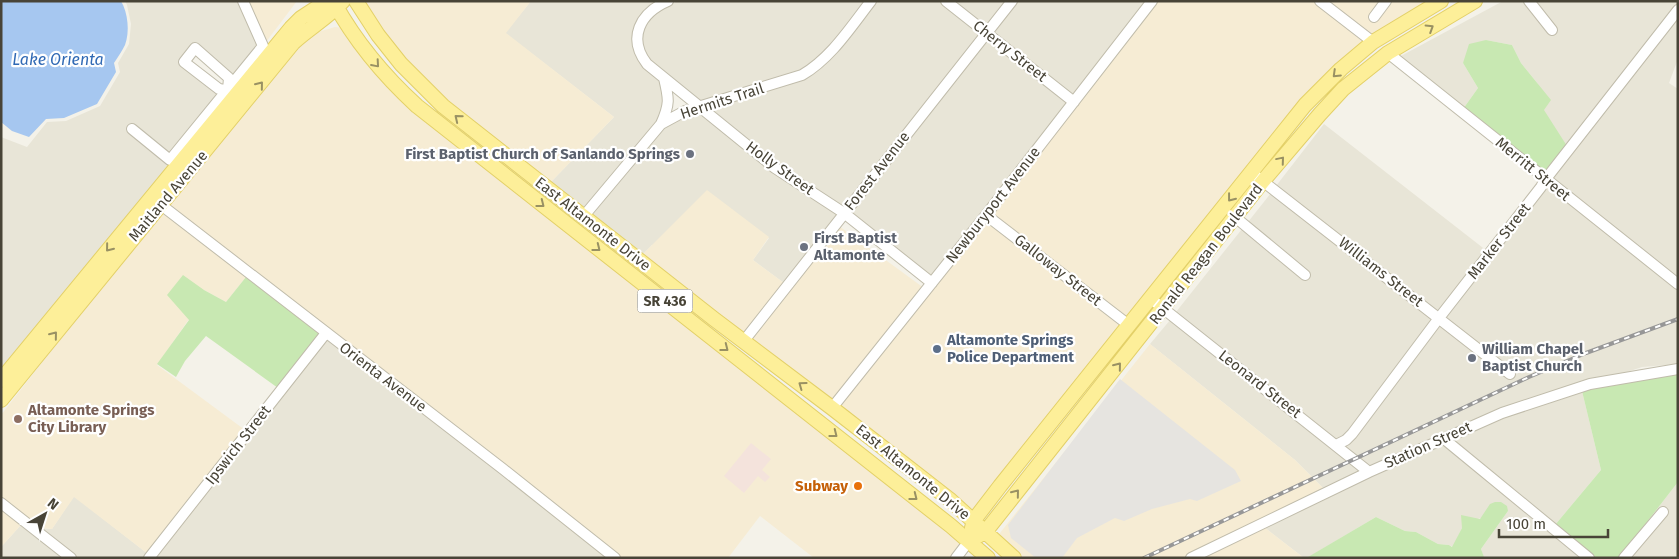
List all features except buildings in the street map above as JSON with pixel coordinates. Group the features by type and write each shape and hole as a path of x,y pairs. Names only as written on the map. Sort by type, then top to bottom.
{"main road":[{"name":"East Altamonte Drive","path":"356,1 382,40 416,81 443,106 743,342 832,408 974,520 1014,558"},
{"name":"Ronald Reagan Boulevard","path":"969,541 974,520 1305,105 1341,69 1373,42 1441,1"},
{"name":"Ronald Reagan Boulevard","path":"969,541 986,531 1263,181 1343,89 1388,54 1475,1"},
{"name":"Maitland Avenue","path":"1,400 34,349 156,201 291,28 301,18 335,3"},
{"name":"Maitland Avenue","path":"237,96 335,3"},
{"name":"SR 436","path":"335,3 347,25"},
{"path":"293,43 312,30 335,23 347,25"},
{"name":"East Altamonte Drive","path":"347,25 371,59 417,106 969,541 988,558"},
{"path":"1373,42 1388,54"},
{"path":"472,150 480,144 493,146"},
{"path":"559,218 583,217"},
{"path":"572,228 586,226 598,228"},
{"path":"687,319 700,316 714,319"},
{"name":"Maitland Avenue","path":"2,378 34,349"},
{"path":"806,412 819,413 832,408"}],"street":[{"path":"132,129 170,160 237,96 264,46 243,1"},
{"name":"Holly Street","path":"668,1 656,6 641,23 638,45 640,53 647,64 775,168 844,213 932,283"},
{"name":"Hermits Trail","path":"583,217 661,124 680,113 802,75 816,67 871,1"},
{"name":"Cherry Street","path":"946,1 1074,102"},
{"name":"Forest Avenue","path":"743,342 1012,1"},
{"name":"Newburyport Avenue","path":"832,408 986,215 1152,1"},
{"path":"1320,1 1373,42"},
{"path":"1374,17 1386,1"},
{"path":"1529,1 1552,30"},
{"name":"Marker Street","path":"1336,445 1346,440 1352,434 1439,318 1542,187 1545,180 1678,10"},
{"path":"195,48 228,78 237,96 219,89 184,62 195,48"},
{"name":"Merritt Street","path":"1388,54 1678,284"},
{"path":"661,124 668,108 668,96 664,78"},
{"name":"Williams Street","path":"1251,172 1510,374"},
{"name":"Orienta Avenue","path":"156,201 615,558"},
{"name":"Galloway Street","path":"986,215 1130,326"},
{"path":"1235,217 1305,276"},
{"name":"Leonard Street","path":"1150,298 1369,472"},
{"name":"Ipswich Street","path":"150,558 326,333"},
{"name":"Station Street","path":"1191,558 1369,472 1502,413 1590,384 1678,369"},
{"path":"1443,438 1589,558"},
{"path":"1,503 71,558"},
{"path":"1624,558 1663,512"},
{"name":"Ronald Reagan Boulevard","path":"956,558 969,541"}],"shaded area":[{"path":"125,1 239,1 259,45 232,78 197,45 181,59 220,93 170,154 132,124 127,130 168,163 171,163 1,371 1,137 27,147 47,122 66,121 100,106 120,72 118,63 129,44 131,24"},
{"path":"248,1 297,1 266,42"},
{"path":"362,1 531,1 506,33 614,117 549,184 438,93 389,43"},
{"path":"531,1 658,1 633,43 633,49 661,81 664,108 658,122 583,211 549,184 614,117 505,33"},
{"path":"678,1 866,1 823,56 801,72 701,102 647,58 641,44 645,25 658,10"},
{"path":"876,1 939,1 981,34 844,208 777,164 708,108 828,61"},
{"path":"953,1 1007,1 986,27"},
{"path":"1017,1 1148,1 1073,96 992,32"},
{"path":"1157,1 1313,1 1365,41 1245,171 1171,260 1127,318 992,214"},
{"path":"1327,1 1381,1 1368,18 1374,22 1391,1 1428,1 1372,36"},
{"path":"1503,1 1523,1 1551,35 1557,29 1534,1 1678,1 1678,4 1555,163 1538,84 1521,63 1512,45 1486,40 1463,63 1478,88 1463,109 1399,57"},
{"path":"1678,16 1678,59 1669,83 1678,89 1678,278 1552,180"},
{"path":"335,27 344,28 391,88 421,119 687,326 961,545 951,558 814,558 760,516 728,558 621,558 167,204 300,47 318,32"},
{"path":"987,39 1068,103 931,278 850,212"},
{"path":"699,111 838,215 784,283 753,260 769,238 652,245 640,257 588,216 662,129 677,119"},
{"path":"1324,124 1487,251 1439,312 1276,186"},
{"path":"1547,186 1678,289 1678,364 1642,367 1621,374 1589,380 1442,433 1370,467 1343,445 1440,323 1510,379 1515,373 1445,317"},
{"path":"707,190 769,237 753,260 784,283 741,337 640,257"},
{"path":"1271,193 1434,319 1350,431 1337,440 1176,312 1242,229 1305,281 1311,275 1248,222"},
{"path":"161,210 246,277 226,302 204,290 189,319 157,365 245,430 148,554 74,497 52,529 40,528 1,497 1,415"},
{"path":"986,220 1122,325 972,517 835,411 931,292"},
{"path":"839,226 924,288 829,406 747,341"},
{"path":"1171,319 1358,469 1358,474 1324,489 1295,460 1150,344"},
{"path":"326,339 500,472 608,558 154,558"},
{"path":"1150,344 1295,460 1324,489 1182,558 1019,558 996,538"},
{"path":"1120,379 1235,470 1241,481 1197,501 1190,499 1152,509 1124,521 1115,518 1077,538 1062,558 1036,558 1011,538 1008,525"},
{"path":"1582,391 1601,470 1555,525 1450,439 1503,417"},
{"path":"751,443 771,459 762,470 770,477 765,482 758,476 744,493 724,476"},
{"path":"1441,443 1582,558 1484,558 1481,549 1508,511 1462,523 1462,528 1453,547 1438,544 1416,532 1405,531 1376,517 1307,558 1304,558 1264,527"},
{"path":"1678,482 1678,558 1629,558 1668,511 1663,506 1619,558"},
{"path":"74,496 148,554 145,558 78,558 40,528 52,529"},
{"path":"1,508 24,526 20,526 1,547"},
{"path":"20,526 24,526 64,558 1,558 1,547"},
{"path":"1264,527 1304,558 1200,558"}],"green space":[{"path":"1486,40 1512,45 1521,63 1551,100 1544,110 1567,146 1546,171 1542,172 1463,109 1478,88 1463,63 1469,44"},
{"path":"183,275 204,290 226,302 246,277 320,334 278,388 206,336 185,361 176,377 157,364 189,320 167,295"},
{"path":"1678,373 1678,482 1619,558 1595,558 1555,525 1601,470 1582,391"},
{"path":"1501,502 1507,506 1508,511 1481,549 1484,557 1487,558 1308,557 1376,517 1405,531 1416,532 1438,544 1452,547 1462,528 1461,515 1480,519 1490,504"}],"water":[{"name":"Lake Orienta","path":"1,1 121,1 128,23 127,40 114,63 116,72 97,104 64,118 46,119 29,137 12,131 1,122"}],"railway":[{"path":"1144,558 1529,377 1586,353 1678,319"}],"place":[{"name":"First Baptist Church of Sanlando Springs","path":"690,154"},
{"name":"First Baptist Altamonte","path":"804,247"},
{"name":"Altamonte Springs Police Department","path":"937,349"},
{"name":"William Chapel Baptist Church","path":"1472,358"},
{"name":"Altamonte Springs City Library","path":"18,419"},
{"name":"Subway","path":"858,486"}]}
